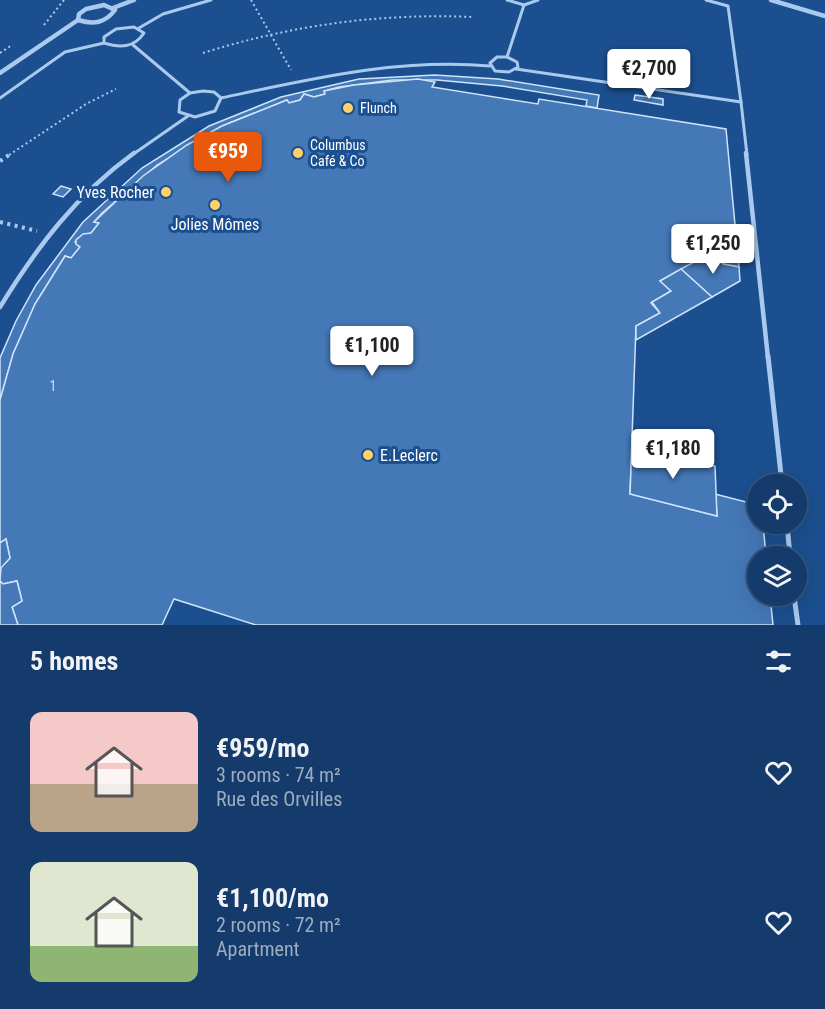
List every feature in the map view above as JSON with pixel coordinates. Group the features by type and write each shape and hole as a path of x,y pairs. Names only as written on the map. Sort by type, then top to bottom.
{"street":[{"path":"0,73 78,20 79,14 92,7 113,8 134,0"},
{"path":"771,0 825,16"},
{"path":"78,20 91,24 103,22 113,16 115,13 113,8"}],"lane":[{"path":"104,43 104,37 116,29 139,28 163,14 211,0"},
{"path":"507,0 524,5 538,0"},
{"path":"706,0 728,6 741,102 781,474"},
{"path":"507,57 524,5"},
{"path":"0,98 64,52 104,43 119,48 133,45 144,36 139,28"},
{"path":"133,45 190,93"},
{"path":"490,66 493,59 507,57 517,62 516,69"},
{"path":"188,116 177,108 180,100 190,93 209,91 221,98 321,75 392,64 468,63 490,66 500,72 516,69 741,102"},
{"path":"0,306 30,258 69,208 102,179 188,116 209,114 219,107 221,98"},
{"path":"796,606 798,625"}],"path":[{"path":"41,27 64,0"},
{"path":"251,0 293,73"},
{"path":"203,53 270,33 318,23 362,18 429,15 473,17"},
{"path":"0,53 21,39"},
{"path":"0,162 86,104 116,89"},
{"path":"0,222 49,234"}],"building":[{"path":"435,75 498,79 599,95 597,108 586,106 587,100 502,86 437,80 392,80 339,87 324,91 325,94 314,97 304,94 300,100 289,103 287,100 222,126 157,165 102,213 94,222 99,223 91,233 78,238 75,242 80,247 71,258 65,256 35,304 13,354 0,400 0,358 16,321 36,285 83,222 142,168 209,126 281,97 359,79"},
{"path":"418,79 435,82 432,87 538,104 539,99 726,129 739,267 723,264 711,253 660,281 671,291 651,303 660,313 636,326 630,494 717,516 715,494 747,502 747,534 764,534 765,546 747,546 747,606 771,606 773,625 256,625 174,599 162,625 18,625 12,607 22,601 17,581 3,584 0,581 1,567 10,558 6,539 0,543 0,400 13,354 35,304 65,256 71,258 80,247 76,244 76,240 83,234 91,233 99,223 94,222 143,176 187,145 222,126 287,100 289,103 300,100 304,94 314,97 325,94 324,91 354,85"},
{"path":"635,95 663,99 663,105 634,100"},
{"path":"61,186 71,189 63,197 53,194"},
{"path":"711,253 723,264 739,267 740,281 712,297 681,269"},
{"path":"681,269 712,297 636,340 636,326 660,313 652,302 671,291 660,281"},
{"path":"632,445 715,466 717,516 630,494"},
{"path":"6,539 10,558 0,569 0,543"},
{"path":"0,581 3,584 17,581 22,601 12,607 18,625 0,625"}],"place":[{"name":"Flunch","path":"348,108"},
{"name":"Columbus Café & Co","path":"298,153"},
{"name":"Yves Rocher","path":"166,192"},
{"name":"Jolies Mômes","path":"215,205"},
{"name":"E.Leclerc","path":"368,455"}]}
